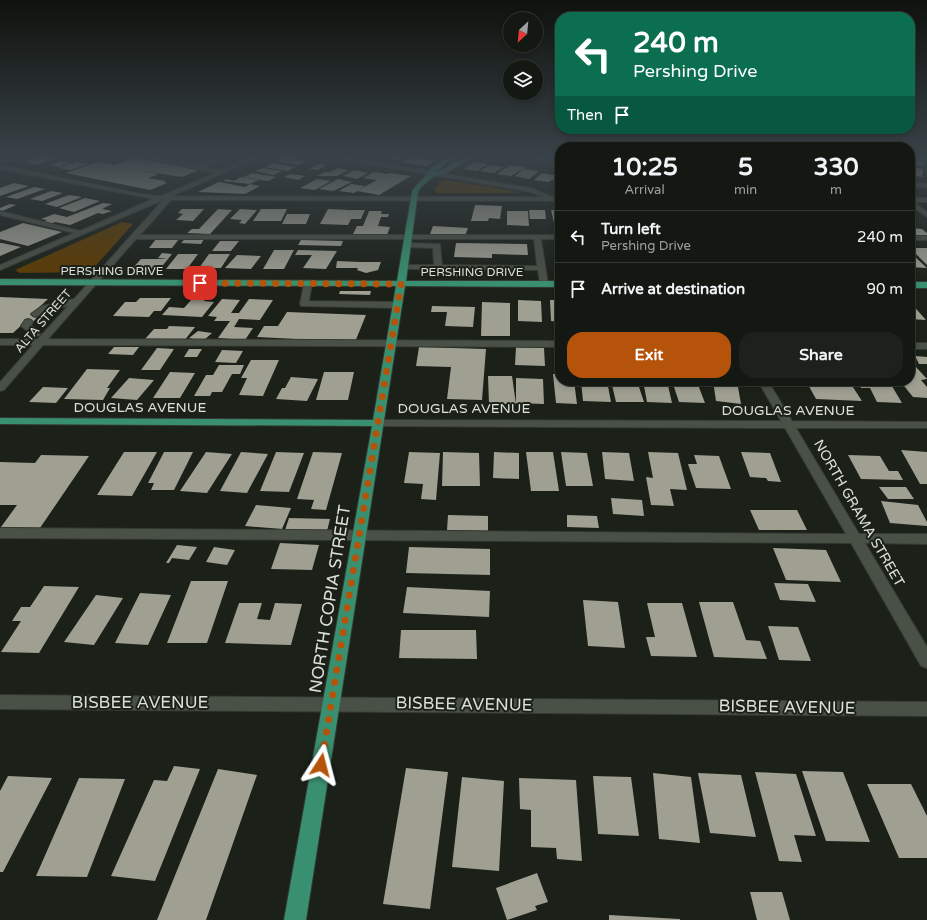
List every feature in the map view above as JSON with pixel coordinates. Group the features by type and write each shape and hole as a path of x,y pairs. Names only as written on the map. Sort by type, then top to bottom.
{"main road":[{"name":"NORTH COPIA STREET","path":"295,920 414,199"},
{"name":"PERSHING DRIVE","path":"0,282 555,284"},
{"path":"915,285 927,285"},
{"name":"DOUGLAS AVENUE","path":"0,421 378,423"}],"street":[{"path":"156,198 555,199"},
{"path":"0,268 164,199"},
{"name":"ALTA STREET","path":"0,388 38,338 48,334 133,237 164,199"},
{"path":"915,201 927,200"},
{"path":"915,205 927,215"},
{"path":"0,214 81,233"},
{"path":"436,236 438,267"},
{"path":"133,237 555,237"},
{"path":"537,237 544,284"},
{"path":"915,238 927,238"},
{"path":"407,245 437,246"},
{"path":"403,267 542,268"},
{"path":"308,283 304,304 397,305"},
{"path":"36,314 45,308 77,301"},
{"path":"28,322 26,326 38,338"},
{"path":"0,334 38,338 391,344 555,344"},
{"path":"0,342 38,338"},
{"path":"915,346 927,346"},
{"name":"NORTH GRAMA STREET","path":"766,386 927,661"},
{"name":"DOUGLAS AVENUE","path":"378,423 927,425"},
{"path":"0,533 927,539"},
{"name":"BISBEE AVENUE","path":"0,702 331,703 927,709"}],"shaded area":[{"path":"122,222 133,224 90,272 20,273 15,270"}],"building":[{"path":"33,198 50,198 42,201 30,199"},
{"path":"61,198 80,198 57,207 45,204"},
{"path":"85,198 100,201 74,212 59,208"},
{"path":"103,203 112,204 102,209 112,211 103,214 98,213 70,225 55,222 51,224 43,222 47,220 41,219 54,214 67,217"},
{"path":"10,204 16,205 0,212 0,208"},
{"path":"475,205 502,206 500,219 489,218 488,221 471,221"},
{"path":"182,209 204,209 193,221 176,220 183,214 178,213"},
{"path":"218,209 232,210 210,234 187,233 192,229 199,229"},
{"path":"240,209 257,210 245,224 239,223 242,220 230,219"},
{"path":"261,209 287,209 281,221 253,221"},
{"path":"328,209 349,210 348,211 365,210 361,219 351,219 348,225 320,224"},
{"path":"529,210 545,210 546,219 530,219"},
{"path":"551,210 555,210 554,223"},
{"path":"369,211 382,211 381,214 389,214 388,217 381,217 378,226 390,227 387,235 353,234 357,226 363,226"},
{"path":"507,211 528,211 529,226 507,225"},
{"path":"287,214 310,214 306,224 282,224"},
{"path":"23,223 62,232 28,246 0,239 0,232"},
{"path":"433,226 468,228 465,236 430,234"},
{"path":"915,228 922,229 927,233 927,235 915,235"},
{"path":"156,239 179,239 172,248 149,248"},
{"path":"185,239 204,239 201,244 181,243"},
{"path":"301,240 343,241 341,246 298,245"},
{"path":"220,241 239,241 231,251 212,251"},
{"path":"0,243 2,243 21,247 0,256"},
{"path":"456,243 527,244 528,255 492,254 492,258 454,257"},
{"path":"915,248 927,248 927,265 915,253"},
{"path":"274,250 294,250 284,269 263,269"},
{"path":"298,250 337,251 326,269 303,268 312,255 295,255"},
{"path":"162,253 172,254 168,259 158,258"},
{"path":"178,254 198,254 187,269 166,269"},
{"path":"209,254 230,254 221,268 199,268"},
{"path":"237,255 261,256 251,269 225,268"},
{"path":"915,257 927,268 915,267"},
{"path":"141,259 168,259 159,270 131,270"},
{"path":"337,261 381,262 378,270 366,273 357,270 358,268 336,268"},
{"path":"446,274 476,274 476,277 446,276"},
{"path":"340,291 371,291 370,295 339,294"},
{"path":"0,297 48,299 32,314 40,314 33,322 25,322 13,333 0,333"},
{"path":"140,298 171,298 161,311 154,311 149,317 113,316 125,302 136,302"},
{"path":"192,299 205,299 204,301 214,302 202,317 162,315 169,307 184,308"},
{"path":"222,299 240,300 231,313 239,313 249,299 273,300 260,320 239,319 234,327 253,328 245,340 218,338 230,321 214,321 217,317 208,316"},
{"path":"518,300 541,301 542,322 518,321"},
{"path":"550,300 555,300 555,321 551,321"},
{"path":"482,302 510,303 510,336 481,336"},
{"path":"432,306 475,307 473,327 445,326 447,312 431,312"},
{"path":"915,308 926,320 915,319"},
{"path":"287,312 366,315 355,342 257,337 264,326 278,326"},
{"path":"169,326 195,327 184,341 145,339 154,329 167,329"},
{"path":"198,331 212,333 203,341 189,338"},
{"path":"114,347 139,347 133,355 108,354"},
{"path":"419,347 486,349 482,400 447,399 451,367 416,366"},
{"path":"516,347 544,348 545,366 515,365"},
{"path":"157,348 174,349 160,370 141,370"},
{"path":"189,349 202,349 197,357 184,357"},
{"path":"222,350 243,351 236,363 215,362"},
{"path":"915,356 927,357 927,364 919,364"},
{"path":"251,360 279,360 263,396 239,395 247,378 241,378"},
{"path":"219,365 244,365 240,374 232,374 222,392 212,392 210,396 194,396 206,375 213,375"},
{"path":"916,367 927,379 921,380 927,387 927,398 913,397 904,386 915,386"},
{"path":"87,369 120,370 107,388 110,388 103,400 64,399"},
{"path":"170,372 195,373 180,398 153,398"},
{"path":"324,372 354,372 348,400 316,400"},
{"path":"553,374 555,374 555,386 575,386 577,404 556,403"},
{"path":"488,376 512,376 516,404 489,404"},
{"path":"291,377 318,379 307,401 276,399 282,388 285,388"},
{"path":"129,378 154,380 137,400 111,398"},
{"path":"516,378 543,379 544,404 516,403"},
{"path":"582,386 608,386 611,402 583,401"},
{"path":"612,386 639,386 644,402 616,402"},
{"path":"644,386 668,386 672,403 647,402"},
{"path":"674,386 699,386 705,403 679,402"},
{"path":"714,386 738,386 741,404 716,401"},
{"path":"809,386 852,386 862,401 816,399"},
{"path":"860,386 892,386 902,403 877,402 870,388 861,388"},
{"path":"43,387 68,388 56,403 29,402"},
{"path":"901,450 927,452 927,484 920,484"},
{"path":"124,452 157,452 132,496 97,495"},
{"path":"164,452 193,452 174,490 151,490 154,483 148,483"},
{"path":"206,452 232,454 207,493 180,491"},
{"path":"241,452 268,454 247,493 220,491"},
{"path":"276,452 304,453 289,492 260,491"},
{"path":"313,452 342,453 326,510 311,509 314,500 297,499"},
{"path":"409,452 440,453 436,500 421,499 423,484 404,483"},
{"path":"443,452 479,453 480,486 442,486"},
{"path":"494,452 519,453 519,479 493,478"},
{"path":"526,452 553,452 559,491 531,491"},
{"path":"561,452 587,453 593,486 566,486"},
{"path":"602,452 629,453 634,481 605,479"},
{"path":"648,452 678,453 687,490 670,489 674,506 651,505 646,477 653,478"},
{"path":"741,452 770,453 781,482 768,481 766,478 750,477"},
{"path":"41,455 89,456 40,528 1,527 17,505 0,505 0,462 35,463"},
{"path":"694,455 719,456 731,489 696,488 688,464 697,464"},
{"path":"848,455 880,456 889,471 898,471 903,480 861,479"},
{"path":"879,487 906,487 914,499 888,499"},
{"path":"611,498 642,500 644,516 613,514"},
{"path":"881,501 918,505 927,522 927,526 890,523"},
{"path":"256,505 291,508 282,529 245,526"},
{"path":"750,510 797,510 807,530 759,530"},
{"path":"448,515 488,516 488,531 447,530"},
{"path":"567,515 597,516 599,528 567,527"},
{"path":"289,518 330,519 327,531 285,530"},
{"path":"280,543 319,545 312,570 271,569"},
{"path":"177,545 197,547 189,560 172,558 169,563 166,563"},
{"path":"214,547 235,550 227,565 206,562"},
{"path":"409,547 490,549 490,575 406,573"},
{"path":"773,548 826,550 841,582 786,580"},
{"path":"191,581 228,581 207,643 167,643"},
{"path":"774,583 808,584 816,602 780,600"},
{"path":"44,586 79,587 39,653 1,652 21,621 12,621 21,607 30,607"},
{"path":"407,587 490,591 489,617 403,613"},
{"path":"140,593 171,595 148,645 115,643"},
{"path":"96,595 123,598 94,645 64,642"},
{"path":"583,600 618,602 625,648 588,646"},
{"path":"699,602 733,602 746,640 760,641 767,659 714,657"},
{"path":"239,603 262,603 257,619 270,620 275,603 302,604 291,645 225,643"},
{"path":"647,603 682,603 697,657 651,656 646,637 655,637"},
{"path":"768,626 798,627 811,661 779,660"},
{"path":"401,630 476,630 477,659 399,658"},
{"path":"174,766 200,769 155,881 111,876 154,780 167,781"},
{"path":"406,768 448,772 430,909 383,904"},
{"path":"218,769 257,775 206,920 157,920"},
{"path":"802,771 843,772 870,842 826,841"},
{"path":"755,772 796,774 816,836 794,835 802,862 779,861"},
{"path":"653,773 691,777 700,843 659,839"},
{"path":"698,773 741,775 756,837 710,833"},
{"path":"8,776 52,778 3,872 0,872 0,791"},
{"path":"593,776 631,777 639,836 598,834"},
{"path":"462,777 504,781 499,871 452,867"},
{"path":"79,778 125,779 87,877 36,876"},
{"path":"519,778 576,780 582,861 557,859 556,848 531,847 531,810 520,809"},
{"path":"867,784 911,784 927,816 927,858 899,858"},
{"path":"537,873 548,902 535,906 537,910 507,920 496,888"},
{"path":"750,892 782,892 790,920 757,920"},
{"path":"609,915 680,919 680,920 609,920"}],"route":[{"path":"200,283 401,284 321,765"}]}
